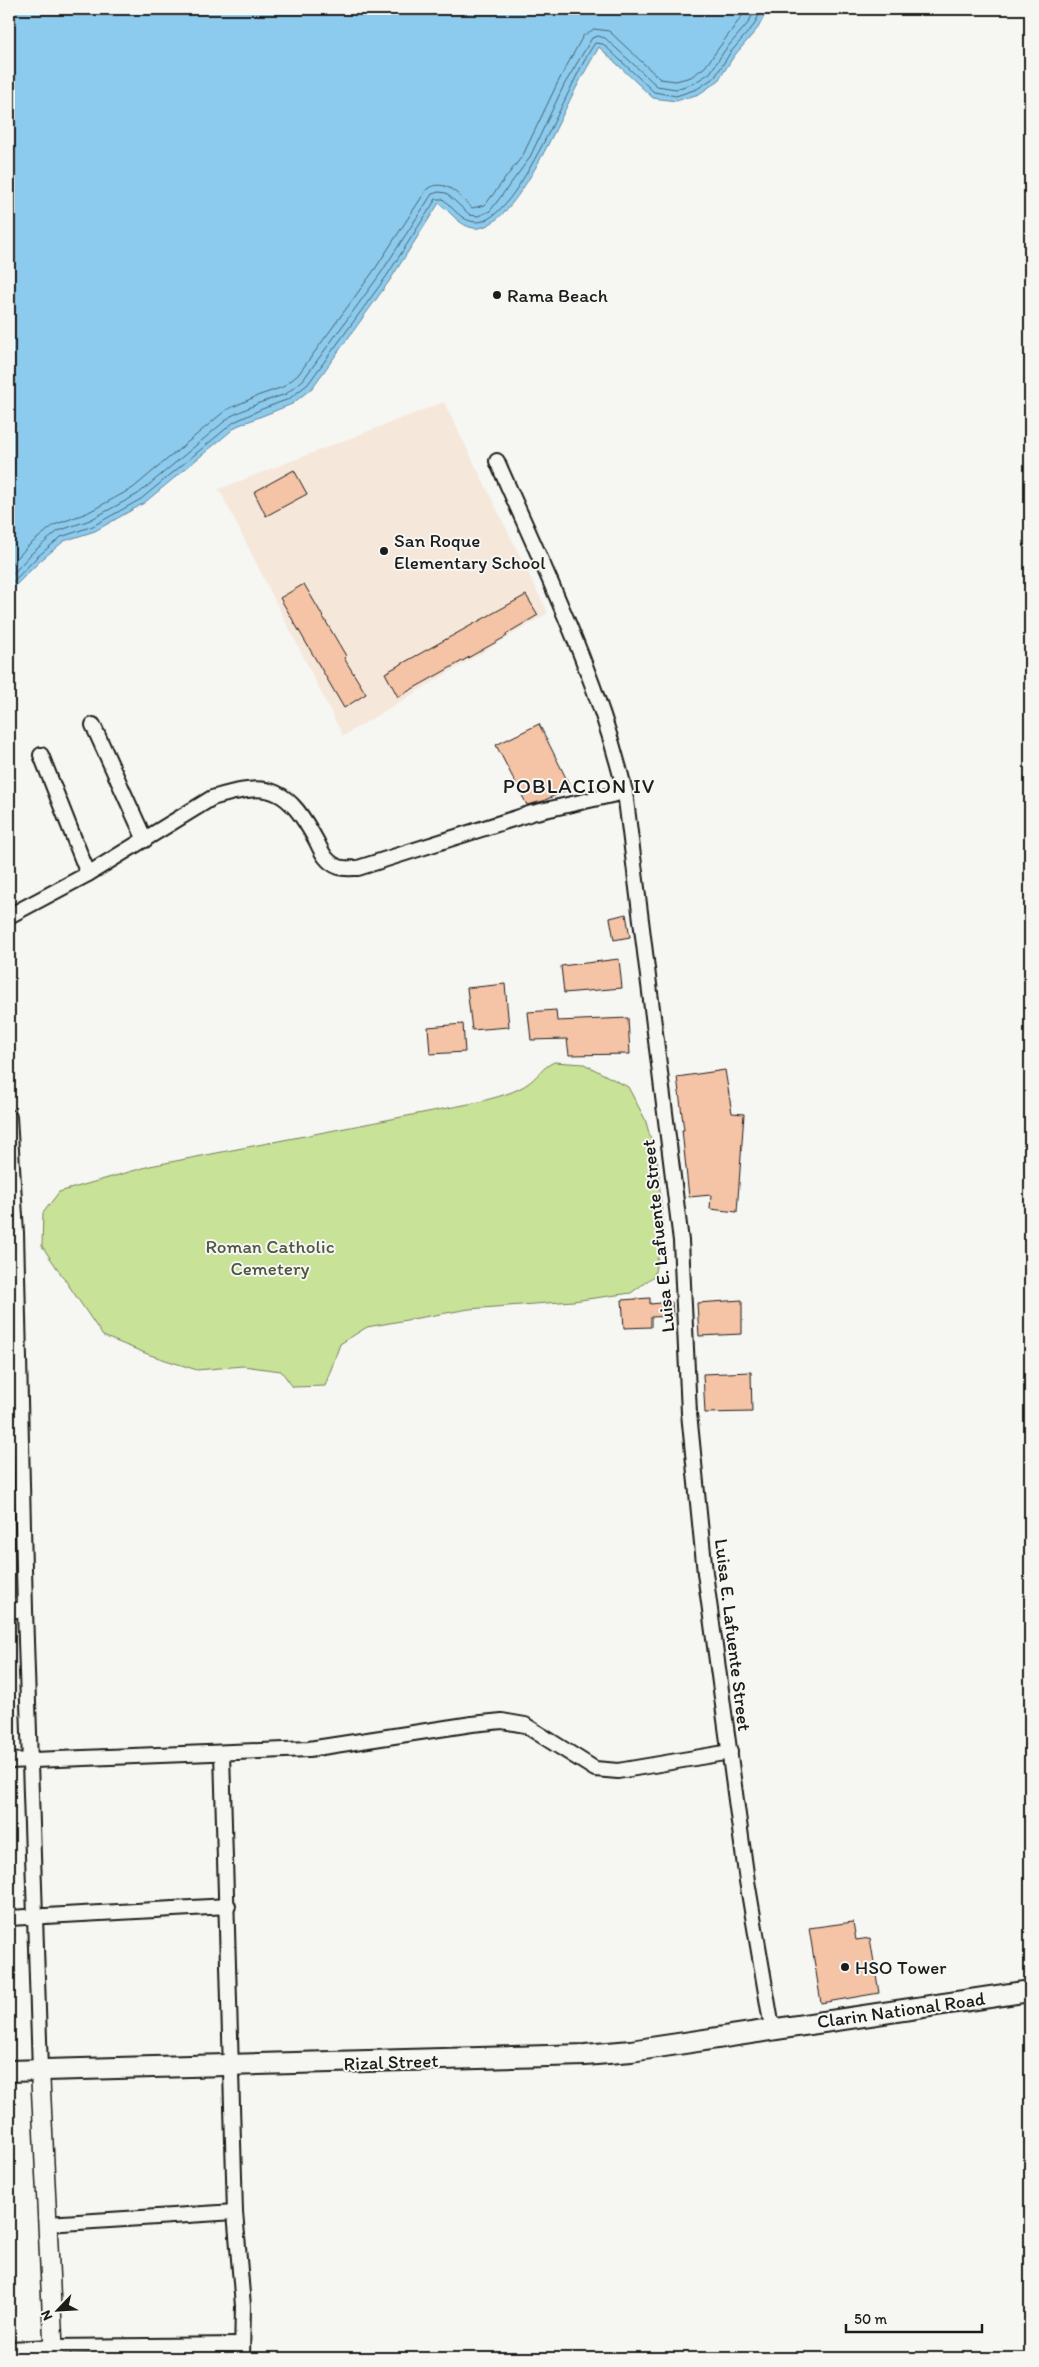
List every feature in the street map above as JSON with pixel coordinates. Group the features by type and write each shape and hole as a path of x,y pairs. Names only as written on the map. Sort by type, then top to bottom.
{"main road":[{"name":"Clarin National Road","path":"772,2028 1030,1991"},
{"name":"Rizal Street","path":"9,2071 584,2055 631,2051 772,2028"}],"street":[{"name":"Luisa E. Lafuente Street","path":"498,461 598,697 613,742 624,792 681,1241 689,1413 705,1573 747,1881 772,2028"},
{"path":"93,725 145,840"},
{"path":"40,754 88,874"},
{"path":"9,916 54,894 212,798 235,792 258,789 279,793 295,806 326,859 340,868 358,868 532,813 624,792"},
{"path":"9,1117 16,1233 15,1449 25,1610 31,1760 34,1916 53,2352"},
{"path":"9,1610 25,1610"},
{"path":"9,1761 309,1749 472,1724 502,1722 525,1725 594,1769 618,1771 730,1752"},
{"path":"9,2350 53,2352 242,2352 243,2306 235,2212 228,1906 222,1753"},
{"path":"9,1918 228,1906"},
{"path":"47,2224 235,2212"}],"shaded area":[{"name":"San Roque Elementary School","path":"444,402 548,613 343,736 219,489"}],"green space":[{"name":"Roman Catholic Cemetery","path":"554,1062 584,1064 628,1087 645,1119 658,1164 663,1233 654,1276 631,1293 573,1301 469,1309 367,1327 340,1344 325,1386 293,1387 281,1371 243,1366 197,1370 150,1355 103,1336 42,1246 43,1213 59,1192 150,1166 479,1102 519,1089"}],"water":[{"path":"9,9 768,9 758,28 734,56 718,81 699,94 676,101 653,98 599,47 535,169 508,208 493,222 479,228 467,226 457,220 439,203 390,280 312,388 292,404 237,426 144,503 95,531 64,541 40,561 9,592"}],"building":[{"path":"294,470 307,494 266,516 254,492"},
{"path":"304,584 366,694 344,708 280,598"},
{"path":"526,595 538,615 506,634 507,636 398,697 385,673"},
{"path":"539,724 571,788 543,801 527,805 496,745"},
{"path":"626,914 630,937 614,940 610,918"},
{"path":"619,959 622,988 564,993 561,966"},
{"path":"505,984 509,1027 472,1030 467,988"},
{"path":"556,1010 557,1021 628,1018 630,1054 569,1055 567,1039 531,1040 528,1012"},
{"path":"463,1024 465,1052 430,1054 428,1027"},
{"path":"725,1070 732,1113 744,1114 737,1212 710,1209 711,1195 689,1197 682,1130 684,1130 677,1077"},
{"path":"650,1298 650,1304 672,1302 673,1316 651,1317 651,1327 624,1328 622,1300"},
{"path":"742,1300 742,1334 699,1336 697,1303"},
{"path":"751,1372 752,1412 705,1413 703,1374"},
{"name":"HSO Tower","path":"853,1922 856,1940 870,1938 879,1993 821,2003 809,1928"}],"place":[{"name":"Rama Beach","path":"497,295"},
{"name":"San Roque Elementary School","path":"384,551"},
{"name":"HSO Tower","path":"845,1967"}],"district":[{"name":"POBLACION IV","path":"579,785"}]}
